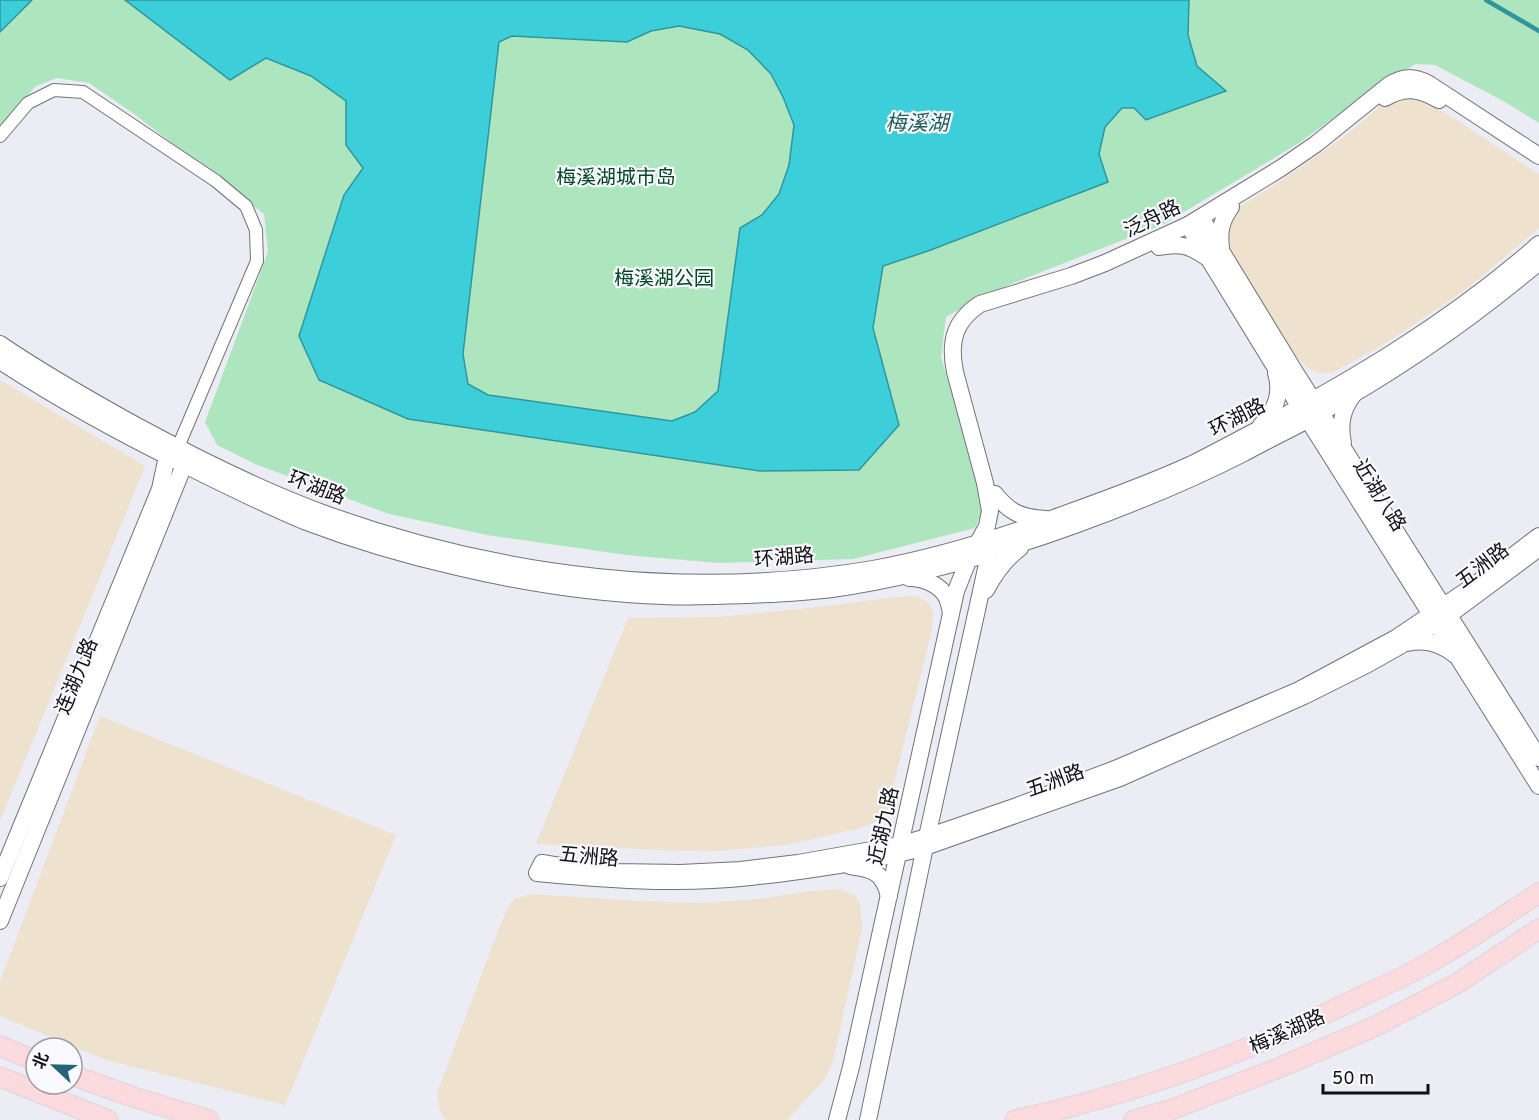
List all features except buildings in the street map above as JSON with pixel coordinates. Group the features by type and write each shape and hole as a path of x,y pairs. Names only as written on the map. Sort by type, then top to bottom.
{"main road":[{"name":"泛舟路","path":"987,545 987,526 993,502 960,355 967,326 981,313 993,307 1081,279 1159,247 1316,144 1383,90 1402,78 1412,77 1429,84 1539,156"},
{"name":"泛舟路","path":"993,502 985,483 952,353 960,323 971,310 980,304 1105,263 1231,207 1330,141 1378,101 1399,91 1409,89 1437,98 1539,165"},
{"path":"1159,247 1175,244 1215,255 1220,238 1220,226 1231,207"},
{"name":"近湖八路","path":"1196,224 1292,367 1311,410"},
{"name":"环湖路","path":"987,545 1036,539 1161,493 1202,474 1262,436 1353,385 1514,266 1539,244"},
{"name":"近湖八路","path":"1215,255 1275,366 1311,410 1418,579 1462,650 1539,786"},
{"name":"环湖路","path":"1353,385 1401,365 1507,289 1539,262"},
{"name":"环湖路","path":"0,344 28,364 172,449"},
{"name":"环湖路","path":"0,361 72,405 324,513 375,531 500,563 616,579 665,582 758,581 830,575 965,555"},
{"path":"1275,366 1279,383 1278,395 1262,436 1297,434 1308,436 1336,449 1341,432 1341,419 1353,385 1319,381 1292,367"},
{"name":"环湖路","path":"184,465 258,501 353,538 415,557 498,577 578,590 654,596 748,595 829,589 899,578 965,555 1050,519 1115,496 1262,436"},
{"path":"172,449 184,465"},
{"name":"连湖九路","path":"0,878 160,489 172,449"},
{"name":"连湖九路","path":"0,921 184,465"},
{"path":"965,555 982,530 993,502 1031,519 1050,519"},
{"name":"五洲路","path":"1474,591 1539,536"},
{"path":"975,616 989,584 1006,560 1019,548 1036,539"},
{"path":"871,1115 926,842 975,616 987,545"},
{"name":"五洲路","path":"899,850 866,851 798,864 741,870 680,873 615,872 542,863 537,873 604,879 668,881 741,878 838,865 899,850 960,831 1115,769 1299,690 1398,642 1539,548"},
{"name":"近湖九路","path":"837,1120 965,555"},
{"path":"899,578 917,578 931,583 948,599 951,614"},
{"path":"1418,579 1433,580 1451,588 1474,591 1464,625 1462,650 1427,641 1398,642 1412,615 1418,579"},
{"name":"近湖八路","path":"1462,650 1539,758"},
{"path":"866,851 890,833 910,797"},
{"path":"916,890 934,856 960,831 943,823 939,818 935,799"},
{"path":"838,865 869,870 879,875 886,883 889,896"},
{"path":"1532,897 1539,884"},
{"name":"梅溪湖路","path":"1015,1120 1099,1100 1165,1080 1253,1046 1338,1008 1426,964 1532,897"},
{"name":"梅溪湖路","path":"1134,1120 1173,1109 1281,1068 1378,1025 1458,983 1539,929"},
{"path":"1518,943 1539,937"},
{"path":"0,1046 24,1056"},
{"path":"0,1077 108,1120"},
{"path":"84,1079 209,1120"},
{"path":"832,1120 843,1098"}],"street":[{"path":"0,136 28,103 54,90 83,92 216,181 246,206 256,230 257,261 172,449"}],"shaded area":[{"path":"1400,99 1413,99 1431,105 1537,173 1539,175 1539,228 1464,291 1381,346 1332,373 1320,373 1308,368 1296,356 1230,255 1227,241 1229,227 1238,208 1341,139 1383,104"},
{"path":"0,380 145,466 0,821"},
{"path":"915,596 927,601 933,611 932,629 887,812 873,823 786,845 717,851 536,844 628,618 719,617"},
{"path":"100,716 396,835 285,1105 106,1060 84,1051 84,1036 48,1036 0,1016 0,982"},
{"path":"837,889 855,895 860,904 862,929 833,1061 824,1080 787,1120 446,1120 440,1111 437,1093 498,931 514,899 530,894 701,903 760,899"}],"green space":[{"name":"梅溪湖公园","path":"0,0 1539,0 1539,123 1435,65 1416,64 1381,84 1299,143 1164,224 1011,284 946,317 941,357 985,504 975,528 853,559 718,563 627,555 487,535 389,514 255,464 217,445 205,422 268,252 264,214 134,114 89,83 57,78 36,86 0,126"}],"water":[{"path":"0,0 32,0 0,32"},
{"name":"梅溪湖","path":"125,0 1189,0 1188,35 1197,66 1226,91 1146,120 1134,108 1122,108 1105,127 1099,154 1108,182 883,266 873,328 899,425 859,470 760,471 408,419 319,380 299,336 344,195 363,168 346,145 346,101 311,76 266,58 230,80","holes":["679,26 720,34 748,50 771,74 794,125 789,165 779,194 762,215 740,228 718,391 695,412 672,421 488,395 468,384 463,354 499,42 512,36 627,42 651,31"]}],"waterway":[{"path":"1486,0 1539,31"}],"park label":[{"name":"梅溪湖城市岛","path":"616,177"}]}
